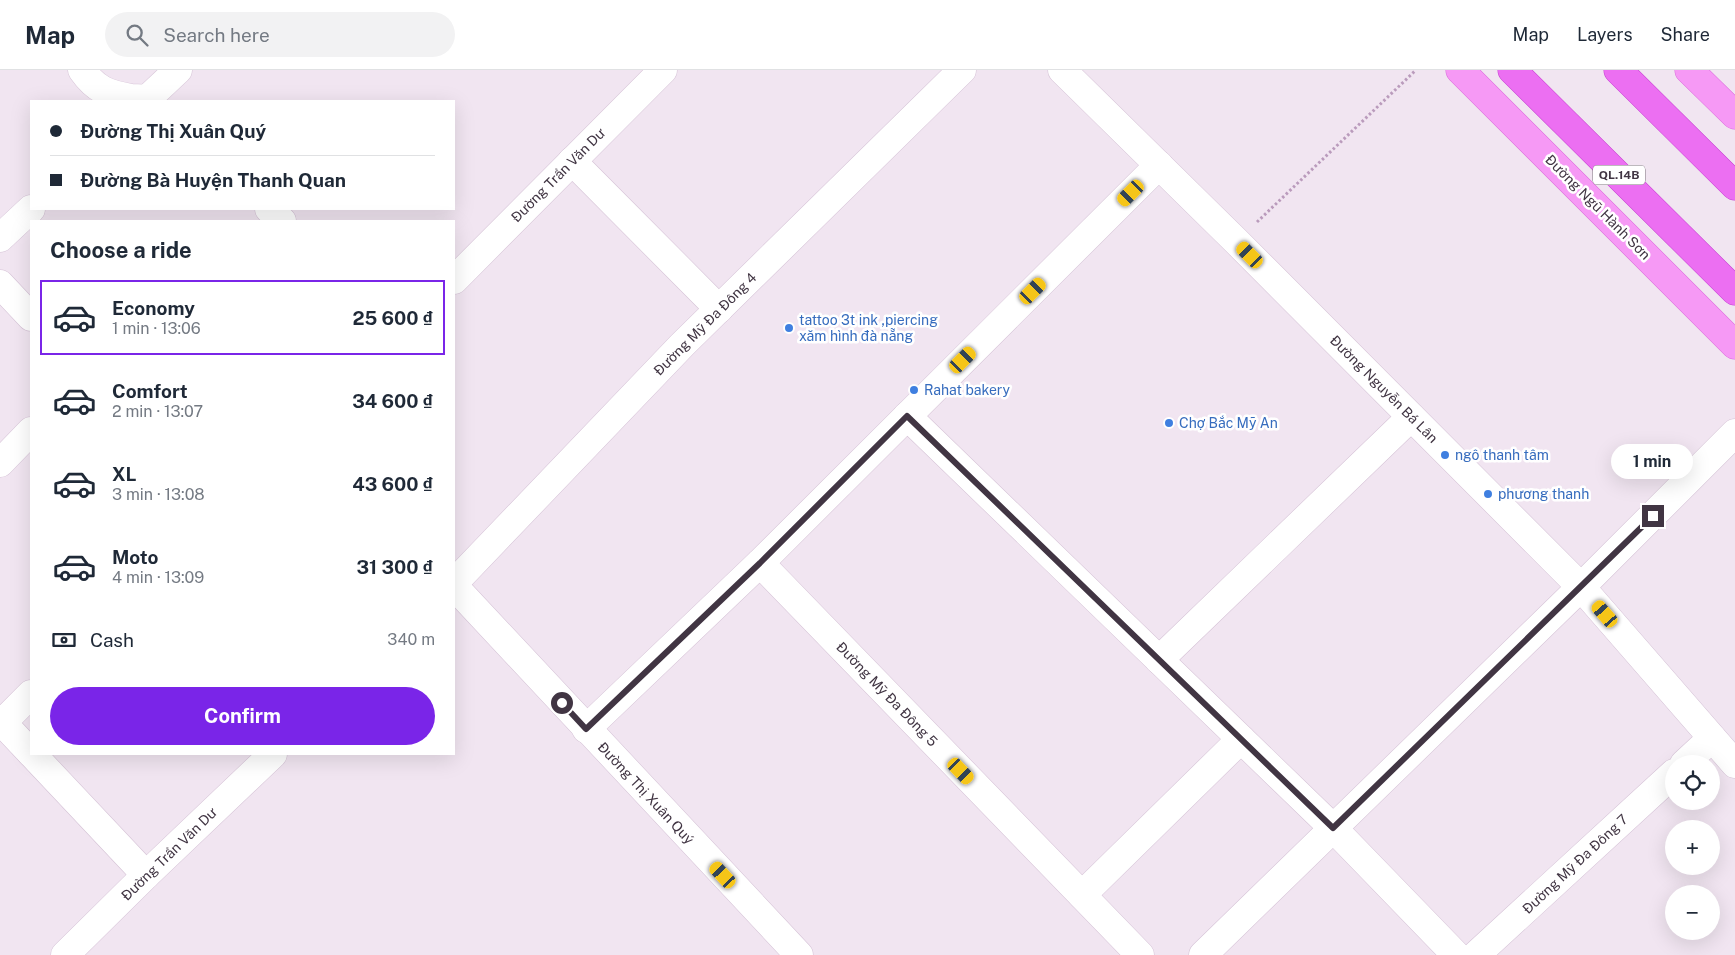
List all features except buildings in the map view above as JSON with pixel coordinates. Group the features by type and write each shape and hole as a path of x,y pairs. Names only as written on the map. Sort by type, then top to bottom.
{"highway":[{"name":"QL.14B","path":"1512,70 1735,291"},
{"path":"1618,70 1735,186"}],"main road":[{"name":"Đường Ngũ Hành Sơn","path":"1460,70 1735,345"},
{"path":"1689,70 1735,115"}],"street":[{"path":"82,70 95,86 103,91 142,100"},
{"path":"149,100 178,70"},
{"name":"Đường Trần Văn Dư","path":"455,279 663,70"},
{"name":"Đường Mỹ Đa Đông 4","path":"455,584 675,352 962,70"},
{"name":"Đường Nguyễn Bá Lân","path":"1062,70 1237,242 1581,587 1735,764"},
{"path":"572,161 719,309"},
{"path":"586,729 760,563 1159,165"},
{"path":"0,238 30,210"},
{"path":"270,210 281,220"},
{"path":"0,284 30,317"},
{"path":"907,416 1333,828 1456,955"},
{"path":"1159,660 1411,417"},
{"path":"0,463 30,432"},
{"path":"1202,955 1581,587 1735,433"},
{"name":"Đường Mỹ Đa Đông 5","path":"760,563 1140,955"},
{"name":"Đường Thị Xuân Quý","path":"455,586 586,729 799,955"},
{"path":"30,695 1,723 30,753"},
{"path":"1694,755 1712,738"},
{"path":"1082,895 1241,739"},
{"path":"32,755 146,875"},
{"name":"Đường Trần Văn Dư","path":"65,955 272,755"},
{"name":"Đường Mỹ Đa Đông 7","path":"1476,955 1665,781"}],"path":[{"path":"1237,242 1416,70"}],"place":[{"name":"tattoo 3t ink ,piercing xăm hình đà nẵng","path":"789,328"},
{"name":"Rahat bakery","path":"914,390"},
{"name":"Chợ Bắc Mỹ An","path":"1169,423"},
{"name":"ngô thanh tâm","path":"1445,455"},
{"name":"phương thanh","path":"1488,494"}],"route":[{"path":"562,703 586,729 760,563 907,416 1333,828 1653,516"}]}
